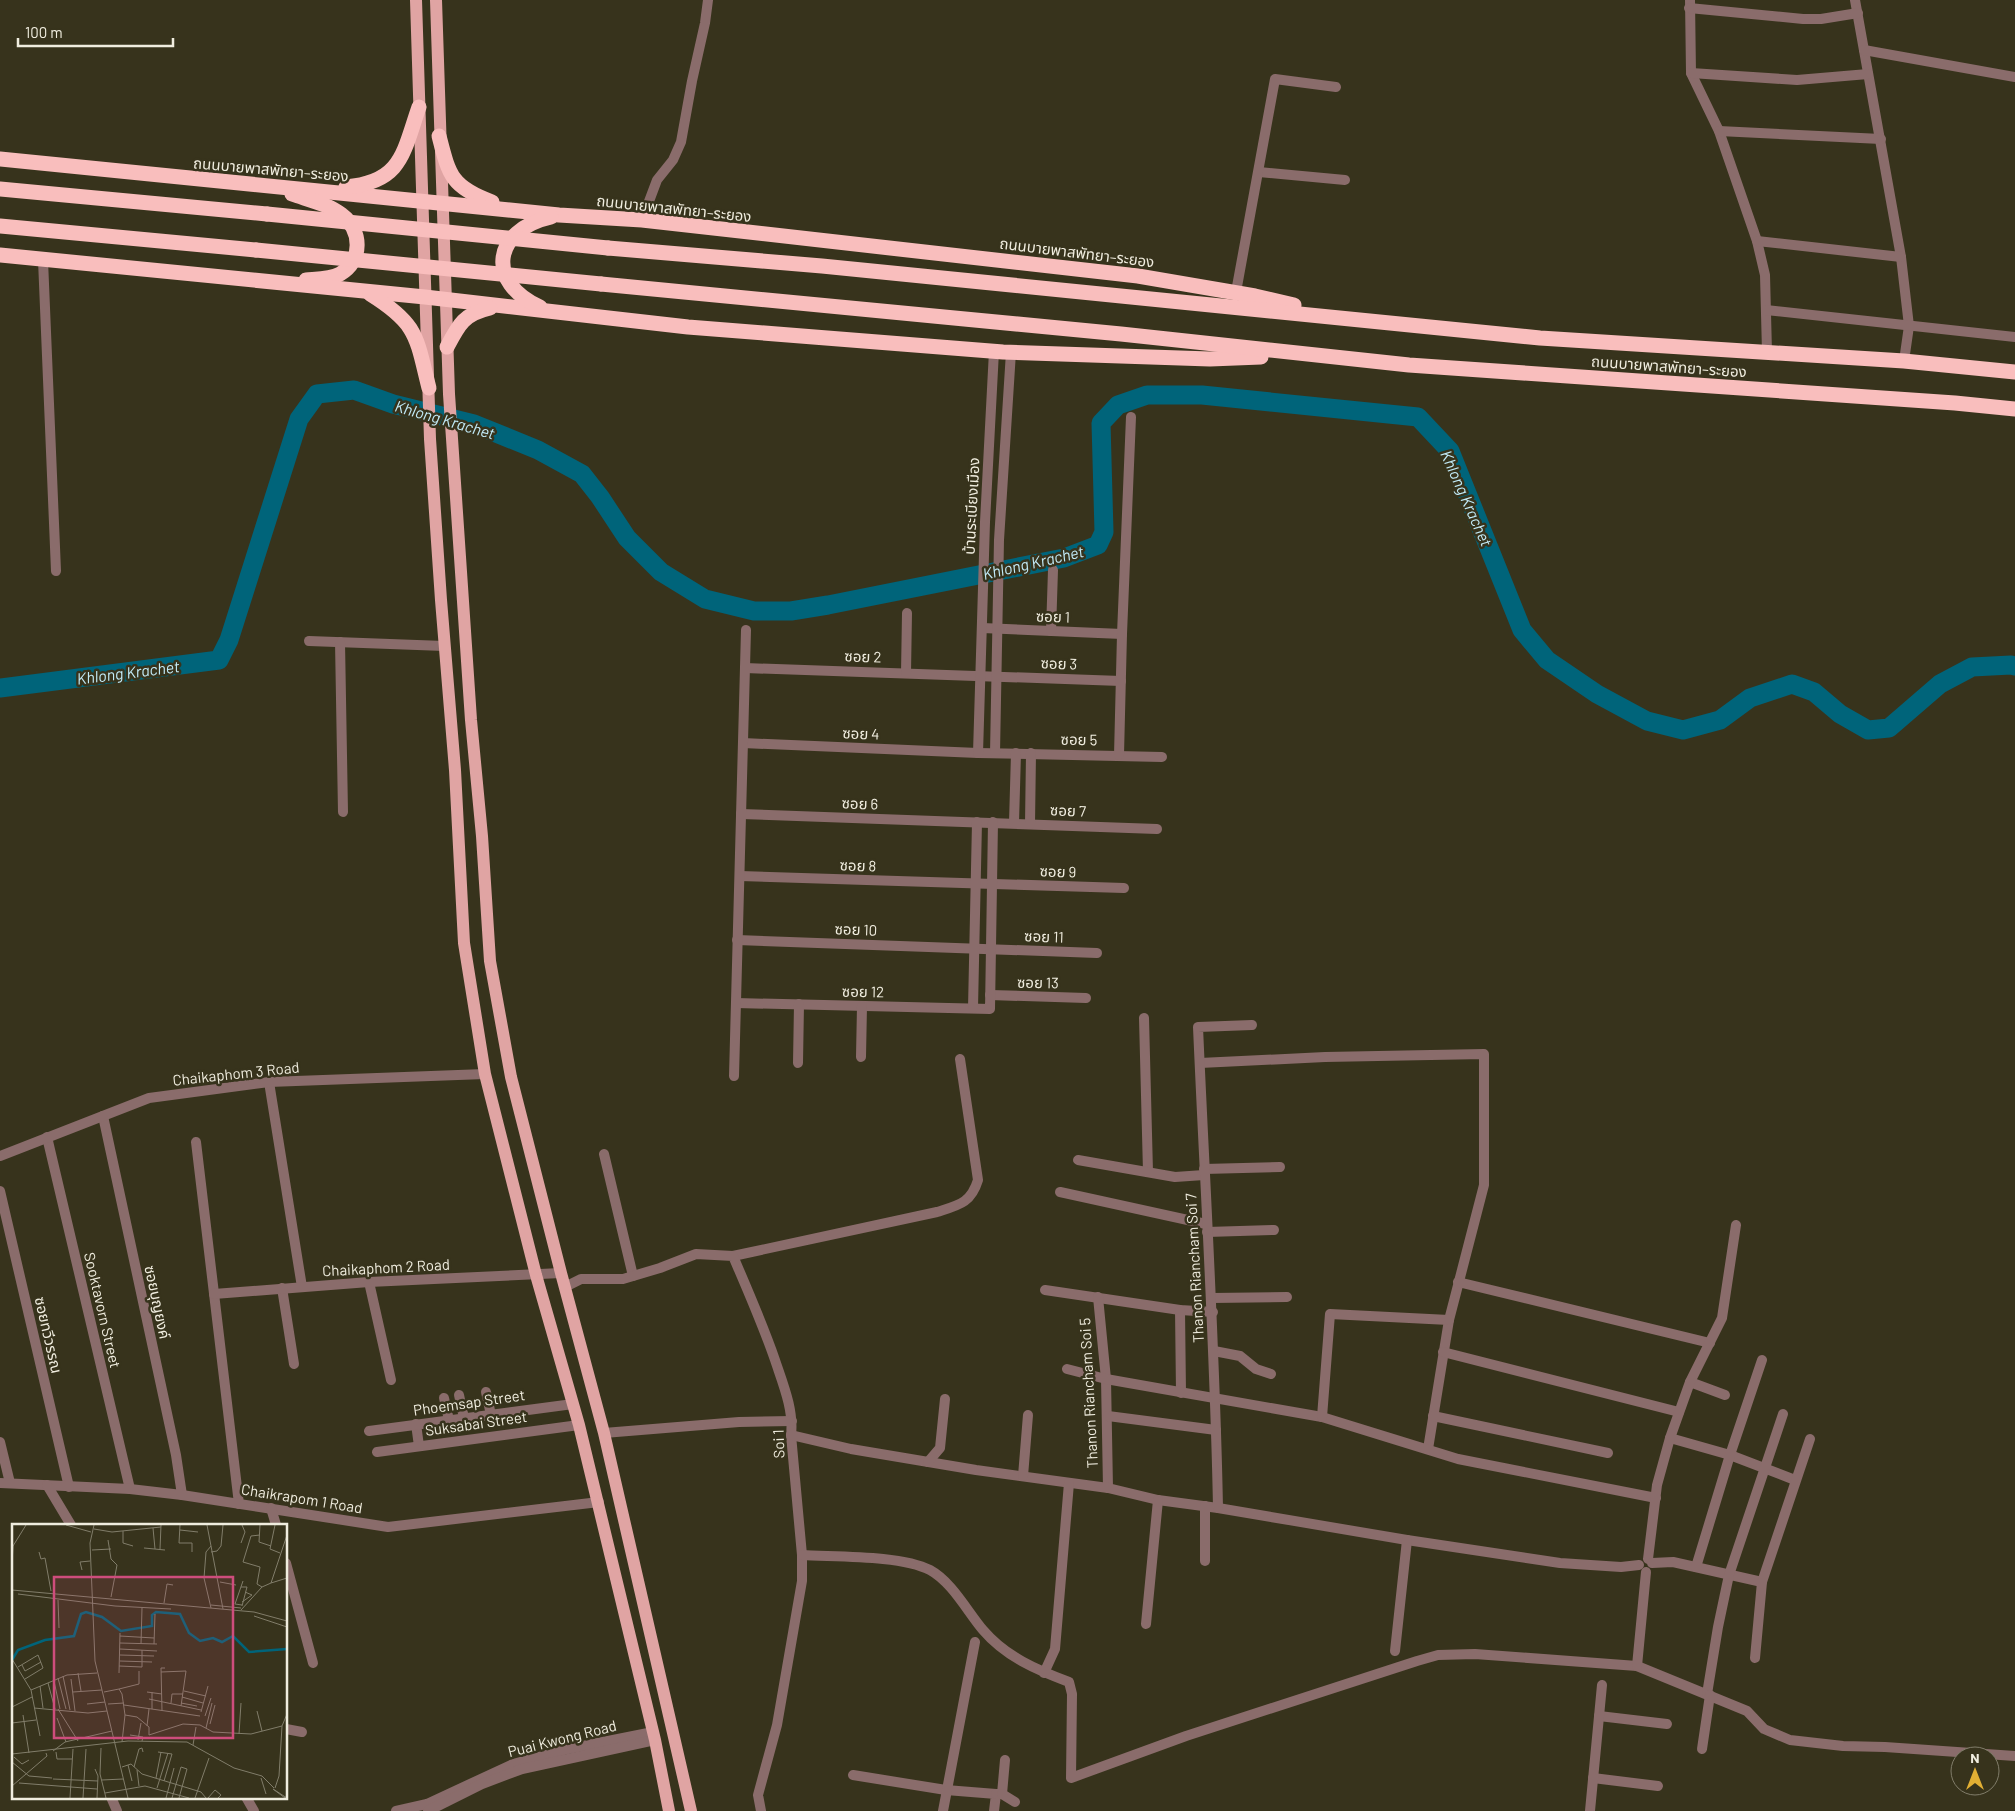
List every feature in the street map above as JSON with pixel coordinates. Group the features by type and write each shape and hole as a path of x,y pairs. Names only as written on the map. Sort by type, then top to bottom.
{"highway":[{"path":"317,190 367,184 388,174 400,160 419,108"},
{"path":"439,136 447,166 454,180 475,195 507,208"},
{"name":"ถนนบายพาสพัทยา–ระยอง","path":"0,159 273,187 507,208 559,215 642,220 1138,276 1236,292 1341,318"},
{"path":"273,187 320,203 343,216 352,224 358,242 354,259 340,274 282,283"},
{"name":"ถนนบายพาสพัทยา–ระยอง","path":"0,189 608,248 822,266 1540,338 1767,352 2015,372"},
{"path":"548,311 518,295 510,284 505,272 503,255 508,242 518,230 529,223 559,215"},
{"name":"ถนนบายพาสพัทยา–ระยอง","path":"0,226 1120,334 1409,365 2015,409"},
{"name":"ถนนบายพาสพัทยา–ระยอง","path":"0,255 368,293 425,297 688,326 994,351 1210,358 1320,356"},
{"path":"368,293 397,312 409,324 417,338 429,394"},
{"path":"447,347 460,323 465,318 479,310 496,306"}],"main road":[{"path":"416,0 430,439 444,646 455,770 464,943 485,1074 536,1275 574,1404 654,1736 669,1811"},
{"path":"436,0 447,347 471,720 482,836 490,960 511,1077 560,1273 604,1433 690,1811"}],"street":[{"path":"642,220 657,180 674,160 681,142 708,0"},
{"path":"1856,0 1902,257 1909,326 1904,362"},
{"path":"1767,352 1765,275 1757,241 1719,131 1690,72 1689,4 1803,20 1858,13"},
{"path":"1864,50 2015,77"},
{"path":"1690,72 1798,80 1868,74"},
{"path":"1236,292 1275,79 1336,87"},
{"path":"1719,131 1881,139"},
{"path":"1259,172 1345,180"},
{"path":"1757,241 1902,257"},
{"path":"43,260 56,571"},
{"path":"1766,310 2015,337"},
{"name":"บ้านระเบียงเมือง","path":"978,753 984,540 994,351"},
{"name":"บ้านระเบียงเมือง","path":"995,753 999,540 1011,352"},
{"path":"1120,755 1120,680 1131,417"},
{"path":"985,522 1000,523"},
{"path":"983,568 998,568"},
{"path":"1051,631 1053,570"},
{"path":"906,673 907,613"},
{"name":"ซอย 1","path":"982,628 1122,634"},
{"path":"734,1076 746,630"},
{"path":"309,641 444,646"},
{"path":"340,642 343,812"},
{"name":"ซอย 2","path":"745,668 981,675"},
{"name":"ซอย 3","path":"981,675 1120,680"},
{"name":"ซอย 4","path":"743,743 995,753"},
{"name":"ซอย 5","path":"995,753 1162,756"},
{"path":"1014,823 1016,753"},
{"path":"1030,824 1031,753"},
{"name":"ซอย 6","path":"741,814 977,822"},
{"path":"973,1008 977,822"},
{"name":"ซอย 7","path":"977,822 1157,829"},
{"path":"990,996 993,822"},
{"name":"ซอย 8","path":"740,876 991,884"},
{"name":"ซอย 9","path":"991,884 1124,888"},
{"name":"ซอย 10","path":"738,940 990,948"},
{"name":"ซอย 11","path":"990,948 1097,953"},
{"name":"ซอย 12","path":"736,1003 990,1009 990,996"},
{"name":"ซอย 13","path":"990,996 1086,998"},
{"path":"798,1063 799,1004"},
{"path":"861,1058 862,1006"},
{"path":"1144,1018 1148,1172"},
{"name":"Thanon Riancham Soi 7","path":"1218,1508 1213,1312 1204,1172 1198,1027 1252,1025"},
{"path":"1200,1063 1325,1057 1484,1054 1484,1185 1449,1320 1428,1449"},
{"path":"564,1287 581,1279 623,1280 696,1254 734,1256 938,1212 960,1205 974,1192 978,1180 960,1060"},
{"name":"Chaikaphom 3 Road","path":"0,1156 149,1098 269,1082 485,1074"},
{"path":"269,1082 302,1287"},
{"name":"ซอยบุญยงค์","path":"103,1116 174,1445 182,1495"},
{"name":"Sooktavorn Street","path":"47,1137 130,1489"},
{"path":"196,1142 239,1504"},
{"path":"604,1154 633,1276"},
{"path":"1078,1160 1176,1177 1204,1172 1280,1167"},
{"name":"ซอยทวีวรรณ","path":"0,1191 69,1487"},
{"path":"1060,1192 1207,1228 1274,1230"},
{"path":"791,1435 851,1449 1108,1488 1158,1500 1218,1508 1407,1540 1560,1563 1642,1569 1652,1568 1650,1561 1659,1476 1690,1382 1719,1327 1724,1310 1736,1225"},
{"name":"Soi 1","path":"734,1256 760,1317 782,1381 792,1421 791,1435 802,1555 802,1581 778,1716 758,1795 760,1811"},
{"name":"Chaikaphom 2 Road","path":"214,1294 369,1282 560,1273"},
{"path":"369,1282 391,1380"},
{"path":"1458,1282 1710,1343"},
{"path":"282,1288 294,1364"},
{"path":"1045,1290 1180,1310 1213,1312"},
{"name":"Thanon Riancham Soi 5","path":"1098,1297 1108,1416 1108,1488"},
{"path":"1212,1298 1287,1297"},
{"path":"1180,1310 1181,1393"},
{"path":"1322,1417 1330,1314 1449,1320"},
{"path":"1214,1351 1240,1356 1256,1369 1271,1374"},
{"path":"1443,1352 1679,1412"},
{"path":"1696,1567 1730,1455 1762,1360"},
{"path":"1067,1370 1181,1393 1322,1417 1458,1459 1656,1498"},
{"path":"1690,1382 1725,1395"},
{"path":"486,1392 491,1414"},
{"path":"459,1395 464,1418"},
{"path":"444,1398 449,1420"},
{"path":"928,1462 940,1448 944,1400"},
{"name":"Phoemsap Street","path":"370,1431 574,1404"},
{"path":"1702,1749 1718,1627 1729,1574 1783,1414"},
{"path":"1023,1476 1028,1415"},
{"path":"1108,1416 1216,1430"},
{"path":"1433,1416 1608,1452"},
{"path":"604,1433 739,1422 792,1421"},
{"path":"416,1424 419,1446"},
{"name":"Suksabai Street","path":"377,1452 579,1425"},
{"path":"1670,1438 1730,1455 1795,1480"},
{"path":"1755,1658 1762,1582 1810,1439"},
{"path":"0,1442 5,1483"},
{"name":"Chaikrapom 1 Road","path":"5,1483 130,1489 271,1508 388,1527 598,1502"},
{"path":"1044,1673 1055,1649 1069,1483"},
{"path":"47,1485 70,1524"},
{"path":"1146,1624 1158,1500"},
{"path":"1204,1560 1205,1506"},
{"path":"271,1508 276,1524"},
{"path":"1395,1651 1407,1540"},
{"path":"802,1555 888,1560 916,1564 931,1571 944,1581 984,1631 1002,1648 1023,1663 1069,1682 1072,1694 1071,1778 1186,1736 1438,1655 1475,1654 1638,1666 1747,1712 1764,1729 1790,1740 1843,1746 2015,1756"},
{"path":"1650,1561 1673,1562 1762,1582"},
{"path":"1638,1666 1642,1569"},
{"path":"288,1570 314,1663"},
{"path":"943,1811 975,1642"},
{"path":"1590,1811 1602,1685"},
{"path":"1599,1716 1667,1724"},
{"path":"288,1729 302,1732"},
{"name":"Puai Kwong Road","path":"396,1811 427,1804 513,1764 568,1749 654,1736"},
{"name":"Puai Kwong Road","path":"428,1811 482,1784 522,1769 654,1736"},
{"path":"994,1811 1005,1760"},
{"path":"854,1775 946,1790 999,1794 1015,1802"},
{"path":"1593,1778 1658,1786"},
{"path":"111,1798 117,1811"},
{"path":"247,1798 254,1811"}],"waterway":[{"name":"Khlong Krachet","path":"0,688 219,660 229,640 299,419 317,394 354,390 393,404 474,424 538,450 582,474 627,538 661,572 705,599 754,611 791,611 828,605 1064,558 1098,545 1104,532 1101,423 1118,405 1147,395 1202,395 1418,417 1450,451 1522,630 1547,660 1597,694 1647,721 1683,730 1720,720 1750,698 1792,684 1814,692 1840,714 1868,730 1889,728 1940,684 1972,667 2015,666"}]}
